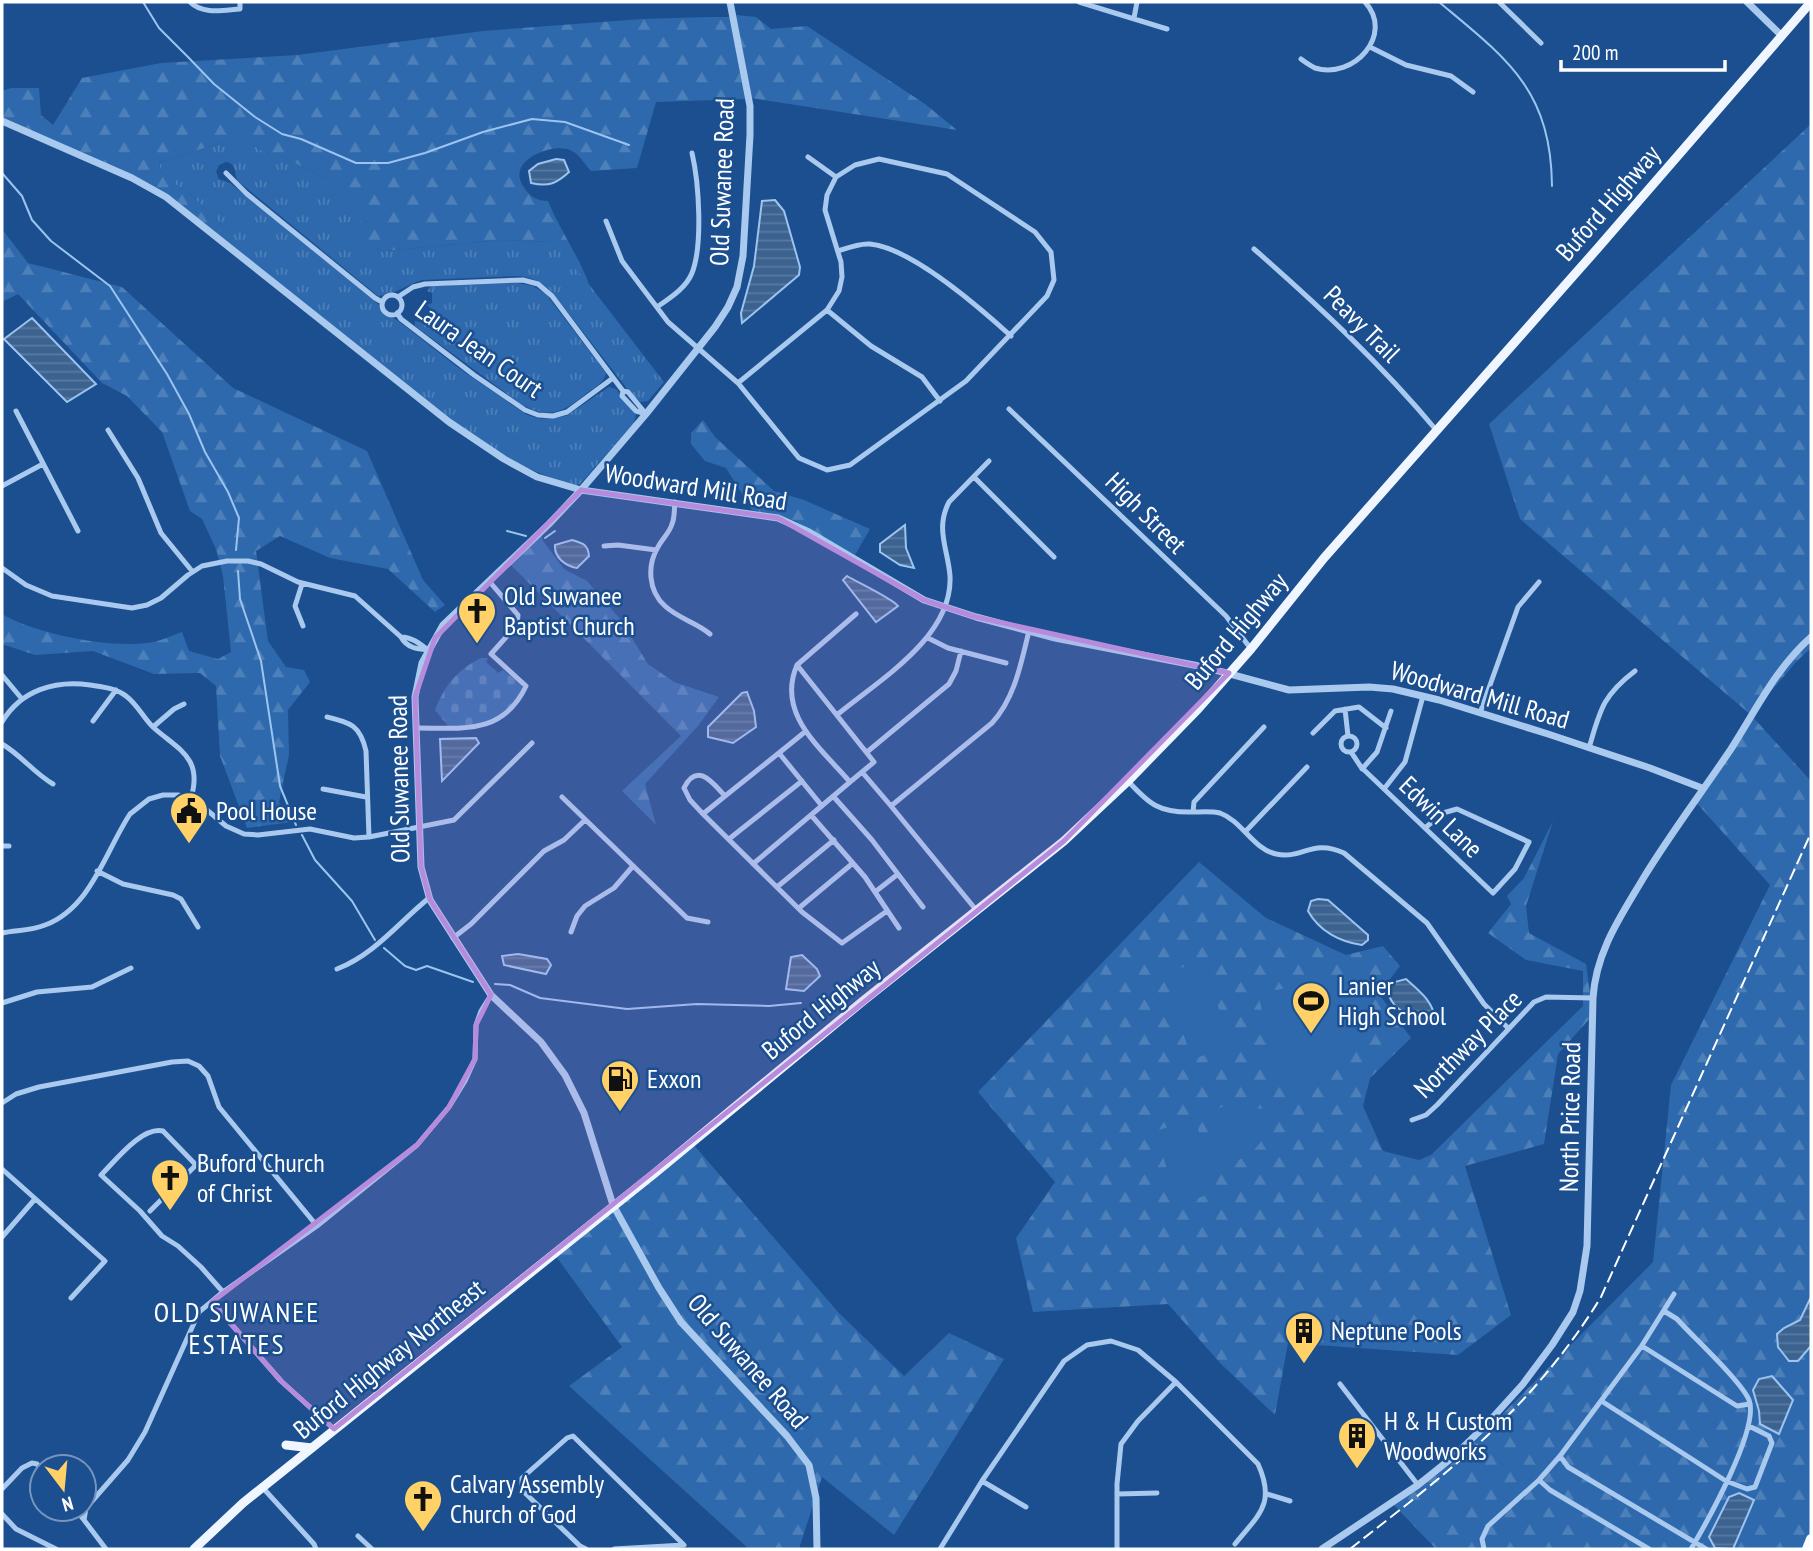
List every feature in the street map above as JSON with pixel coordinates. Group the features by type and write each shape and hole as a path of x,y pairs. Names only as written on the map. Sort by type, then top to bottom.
{"highway":[{"path":"1807,1549 1811,1539"}],"main road":[{"name":"Buford Highway","path":"613,1205 1064,841 1128,780 1198,709 1251,649 1324,558 1811,2"},
{"name":"Buford Highway Northeast","path":"194,1549 334,1429 613,1205"},
{"path":"286,1446 312,1448"}],"street":[{"path":"190,2 195,7 214,11 240,9 240,2"},
{"name":"Old Suwanee Road","path":"730,2 750,106 743,256 737,287 728,307 699,348 646,414 549,524 443,625 428,650 416,687 421,867 429,898 491,995 541,1042 565,1075 592,1136 613,1205 681,1322 787,1436 809,1465 816,1498 817,1549"},
{"path":"1079,2 1167,29"},
{"path":"1134,18 1137,2"},
{"path":"1301,59 1315,68 1335,69 1349,66 1364,56 1374,33 1370,7 1365,2"},
{"path":"1499,2 1541,43"},
{"path":"1747,2 1782,36"},
{"path":"1370,47 1406,65 1451,76 1473,92"},
{"name":"Woodward Mill Road","path":"2,121 132,178 166,197 449,422 522,470 554,484 778,518 793,523 924,600 945,607 1029,631 1229,673 1289,690 1369,687 1423,696 1589,748 1702,788"},
{"path":"657,307 684,287 692,273 696,253 698,197 692,153"},
{"path":"808,157 836,177"},
{"path":"606,221 622,261 668,322 738,383 799,458 827,470 850,465 966,381 1047,296 1054,280 1051,252 1035,232 947,174 879,159 855,165 836,177 827,195 825,210 838,251 842,277 839,291 827,310 738,383"},
{"name":"Laura Jean Court","path":"226,173 247,194 382,302"},
{"path":"838,251 867,243 892,248 968,297 1011,336"},
{"name":"Peavy Trail","path":"1254,249 1312,299 1437,431"},
{"path":"398,297 413,287 430,283 512,279 534,283 552,296 623,391 628,392 646,414"},
{"name":"Laura Jean Court","path":"390,295 398,297 401,304 397,313 390,314 382,308 382,302 390,295"},
{"path":"827,310 871,346 922,377 940,401"},
{"name":"Laura Jean Court","path":"397,313 459,364 535,414 549,416 567,412 613,378"},
{"name":"High Street","path":"1009,409 1226,616 1251,649"},
{"path":"16,411 78,531"},
{"path":"108,430 138,478 161,533 192,571"},
{"path":"838,714 928,638 945,607 950,580 942,537 943,517 948,502 989,461"},
{"path":"2,486 43,464"},
{"path":"974,477 1054,557"},
{"path":"675,502 673,524 656,550 650,568 652,586 661,603 673,614 698,624 710,635"},
{"path":"604,546 656,550"},
{"path":"2,568 21,583 50,596 124,608 139,607 157,600 192,571 206,565 248,561 261,564 302,584 355,596 401,637 408,637 428,650"},
{"path":"416,728 479,727 494,723 520,699 526,686 491,654 517,625 518,615 489,581"},
{"path":"1480,713 1518,607 1539,582"},
{"path":"302,584 296,608 303,625"},
{"path":"850,782 806,731 792,707 790,694 797,665 856,614"},
{"path":"891,806 1002,713 1018,672 1029,631"},
{"name":"North Price Road","path":"1322,1549 1418,1485 1453,1457 1523,1384 1573,1312 1580,1291 1587,1246 1593,998 1597,968 1612,931 1702,788 1733,746 1780,670 1811,636"},
{"path":"928,638 961,652 1006,663"},
{"path":"867,752 949,684 961,652"},
{"path":"754,864 874,762 797,665"},
{"path":"1589,748 1604,701 1617,684 1634,671"},
{"path":"2,675 22,699"},
{"path":"2,722 22,699 39,690 62,684 116,690 132,701 153,727 177,744 188,757 194,776 191,798"},
{"path":"93,720 116,690"},
{"path":"1384,789 1405,762 1423,696"},
{"path":"153,727 184,704"},
{"path":"1313,733 1328,715 1335,711 1359,707 1386,728"},
{"name":"Edwin Lane","path":"1345,709 1348,736"},
{"name":"Edwin Lane","path":"1362,769 1377,752 1391,711"},
{"path":"327,717 351,723 362,735 366,751 369,837"},
{"path":"1193,812 1194,802 1264,727"},
{"path":"703,814 806,731"},
{"name":"Edwin Lane","path":"1348,736 1342,740 1341,747 1344,751 1351,752 1362,769 1493,892 1515,869 1529,842 1457,809 1443,813 1425,828"},
{"name":"Edwin Lane","path":"1348,736 1356,743 1351,752"},
{"path":"2,933 41,927 63,916 79,901 127,819 149,799 163,795 191,798 226,826 244,834 263,835 310,829 354,838 369,837 446,823 457,818 531,743"},
{"path":"2,744 53,784"},
{"path":"779,753 822,806"},
{"path":"1245,832 1307,767"},
{"path":"862,772 977,912"},
{"path":"725,796 706,777 696,775 689,779 684,788 703,814 777,887 842,943 887,911"},
{"path":"1128,780 1150,804 1178,812 1219,813 1272,853 1282,855 1320,846 1331,847 1344,853 1427,923 1484,1004 1508,1028"},
{"path":"729,839 802,781"},
{"path":"323,789 366,797"},
{"path":"833,796 872,840 923,907"},
{"path":"562,797 687,918 708,922"},
{"path":"811,815 853,863 899,928"},
{"path":"453,938 471,924 544,851 564,840 585,820"},
{"path":"777,887 834,840"},
{"path":"799,908 853,863"},
{"path":"570,932 585,906 614,888 633,866"},
{"path":"97,871 123,884 181,898 198,927"},
{"path":"875,892 898,874"},
{"path":"337,970 369,953 404,918 429,898"},
{"path":"2,1003 37,992 92,987 131,968"},
{"path":"98,1494 128,1460 145,1432 194,1319 223,1292 317,1226 416,1145 449,1107 475,1059 476,1025 491,995"},
{"name":"Northway Place","path":"1412,1120 1426,1115 1437,1105 1534,1002 1546,997 1593,998"},
{"path":"2,1103 16,1094 39,1087 188,1061 199,1066 208,1076 219,1107 317,1226"},
{"path":"150,1211 196,1166 163,1131 156,1130 145,1133 101,1175 140,1211 162,1236 200,1266 223,1292"},
{"path":"2,1169 105,1261 71,1298"},
{"path":"2,1237 35,1199"},
{"path":"1484,1549 1482,1539 1488,1526 1539,1480 1560,1456 1603,1402 1674,1294"},
{"path":"212,1301 281,1381 334,1429"},
{"path":"1664,1311 1677,1319 1744,1391 1752,1416 1713,1513 1691,1549"},
{"path":"940,1549 982,1481 1064,1361 1087,1345 1111,1341 1138,1350 1176,1382 1258,1464 1266,1480 1267,1494 1257,1517 1235,1544"},
{"path":"1642,1346 1737,1406 1750,1404"},
{"path":"1117,1549 1121,1444 1138,1421 1176,1382"},
{"path":"1340,1384 1418,1485"},
{"path":"1603,1402 1726,1481 1747,1489 1755,1487 1772,1443 1769,1436 1749,1426"},
{"path":"586,1549 522,1490 522,1478 567,1438 573,1436 684,1545 617,1549"},
{"path":"1560,1456 1568,1467 1706,1549"},
{"path":"2,1489 28,1465"},
{"path":"1539,1480 1549,1490 1649,1549"},
{"path":"982,1481 1026,1507"},
{"path":"263,1488 316,1549"},
{"path":"1117,1494 1157,1493"},
{"path":"1267,1494 1290,1501"},
{"path":"2,1514 16,1529 56,1549"},
{"path":"86,1523 106,1549"},
{"path":"358,1536 372,1549"}],"highlighted area":[{"path":"581,490 778,518 924,600 976,617 1229,673 1064,841 334,1429 281,1381 212,1302 417,1145 449,1107 475,1059 476,1025 491,995 430,900 421,867 415,697 435,638"}],"green space":[{"path":"736,15 756,17 771,29 807,26 925,104 957,130 751,98"},
{"path":"730,17 745,99 656,102 637,168 591,171 572,151 555,149 534,155 520,169 520,179 527,192 537,199 548,201 589,284 551,242 501,240 384,251 372,247 360,239 360,211 330,180 278,155 271,155 227,132 224,142 159,162 167,179 187,191 223,226 218,234 174,199 2,118 2,91 11,88 39,88 41,115 53,125 82,78 161,63 297,55 483,31 642,19"},
{"path":"1811,124 1811,648 1751,715 1520,519 1489,424"},
{"path":"226,131 271,155 278,155 330,180 360,211 372,247 384,251 501,240 551,242 578,270 664,382 648,401 640,402 552,292 541,283 528,278 518,276 422,280 378,296 238,181 230,163 219,165 216,172 219,179 230,183 378,304 384,314 397,320 456,366 527,415 541,419 566,416 609,387 616,389 636,415 634,423 580,484 576,485 546,476 489,447 409,390 218,234 222,225 187,191 167,180 159,162 224,142"},
{"path":"2,229 28,263 122,287 233,388 367,451 423,580 445,605 435,612 388,569 330,558 280,536 256,551 268,641 286,667 304,670 310,682 288,710 289,755 279,802 292,822 247,828 220,756 216,686 200,673 154,674 93,651 35,655 2,644 2,614 33,628 72,638 130,644 160,640 182,632 189,651 218,659 231,652 223,576 216,549 202,519 190,511 162,432 127,396 102,383 18,294 2,302"},
{"path":"517,283 533,286 546,294 606,373 596,387 556,412 540,412 521,404 415,326 415,321 420,322 431,309 427,305 432,303 432,293 427,291 431,286"},
{"path":"703,420 715,437 774,491 804,500 870,529 855,555 795,521 752,510 726,468 705,461 691,444 691,433"},
{"path":"540,531 543,541 564,569 587,581 620,619 648,664 674,682 719,697 698,726 645,784 656,825 622,791 681,736 508,562"},
{"path":"481,658 488,658 486,662 498,673 503,670 522,685 519,695 507,709 493,719 473,725 448,726 435,710 439,701 459,673"},
{"path":"1751,715 1811,781 1811,1549 1436,1549 1392,1503 1456,1461 1653,1262 1671,1085 1770,885 1693,799"},
{"path":"1553,821 1526,906 1529,933 1586,964 1593,1015 1558,1054 1544,1144 1465,1166 1511,1315 1458,1355 1288,1343 1275,1415 1221,1364 1168,1304 1033,1312 1016,1238 1055,1182 978,1092 1199,862 1266,918 1346,955 1383,946 1400,966 1379,994 1411,1038 1370,1078 1363,1106 1383,1151 1419,1160 1431,1155 1583,1006 1583,971 1526,960 1488,933 1511,904 1507,896 1524,878"},
{"path":"1205,961 1230,1048 1191,1059 1166,972"},
{"name":"Lanier High School","path":"1342,982 1355,1008 1354,1037 1348,1051 1340,1063 1316,1079 1297,1082 1278,1080 1259,998 1265,991"},
{"path":"1221,1107 1272,1109 1262,1141 1248,1155 1229,1163 1217,1164 1213,1115"},
{"path":"1195,1119 1217,1192 1178,1204 1155,1131"},
{"path":"693,1144 838,1312 904,1376 949,1333 1004,1359 894,1535 822,1477 799,1549 749,1549 569,1386 622,1347 555,1255"}],"shaded area":[{"path":"556,159 564,160 569,172 552,183 531,183 529,171 538,164"},
{"path":"775,200 784,211 800,267 799,275 742,323 741,313 754,266 762,201"},
{"path":"32,318 96,384 67,402 4,339"},
{"path":"905,525 906,548 914,568 900,565 880,552 880,544"},
{"path":"572,540 584,545 589,556 577,568 561,560 555,549 555,545"},
{"path":"847,576 898,606 876,622 843,580"},
{"path":"747,692 756,727 733,743 708,737 708,727 742,693"},
{"path":"476,738 479,743 442,781 440,739"},
{"path":"1328,900 1368,935 1368,940 1362,945 1338,938 1324,930 1308,911 1311,901"},
{"path":"518,954 547,959 551,965 546,974 504,965 502,956"},
{"path":"802,955 817,969 820,976 804,991 786,989 791,957"},
{"path":"1406,979 1431,1006 1435,1018 1431,1023 1421,1024 1392,1002 1389,990 1391,983"},
{"path":"1811,1297 1811,1346 1798,1361 1789,1361 1778,1347 1777,1334 1800,1320"},
{"path":"1772,1376 1793,1400 1779,1434 1760,1424 1753,1390 1759,1379"},
{"path":"1739,1493 1754,1500 1733,1549 1715,1548 1709,1537 1729,1497"}],"waterway":[{"path":"143,2 159,28 214,84 255,117 282,134 301,139 356,163 388,163 532,119 565,122 629,145"},
{"path":"1439,2 1504,59 1533,100 1543,124 1550,153 1552,186"},
{"path":"2,173 22,196 32,220 51,241 110,286 167,374 239,518 236,550"},
{"path":"507,531 526,536"},
{"path":"545,538 555,531"},
{"path":"238,571 240,599 261,661 280,786 296,825"},
{"path":"302,835 315,860 352,901 375,940"},
{"path":"384,948 405,966 416,970 427,966 473,982"},
{"path":"495,984 510,985 540,998 627,1009 697,1004 769,1006 801,1003"}],"railway":[{"path":"1350,1549 1455,1464 1518,1405 1575,1336 1601,1297 1811,833"}],"place":[{"name":"Old Suwanee Baptist Church","path":"477,645"},
{"name":"Pool House","path":"189,845"},
{"name":"Lanier High School","path":"1311,1035"},
{"name":"Exxon","path":"620,1113"},
{"name":"Buford Church of Christ","path":"170,1212"},
{"name":"Neptune Pools","path":"1304,1365"},
{"name":"H & H Custom Woodworks","path":"1357,1470"},
{"name":"Calvary Assembly Church of God","path":"423,1533"}],"district":[{"name":"OLD SUWANEE ESTATES","path":"237,1328"}]}
